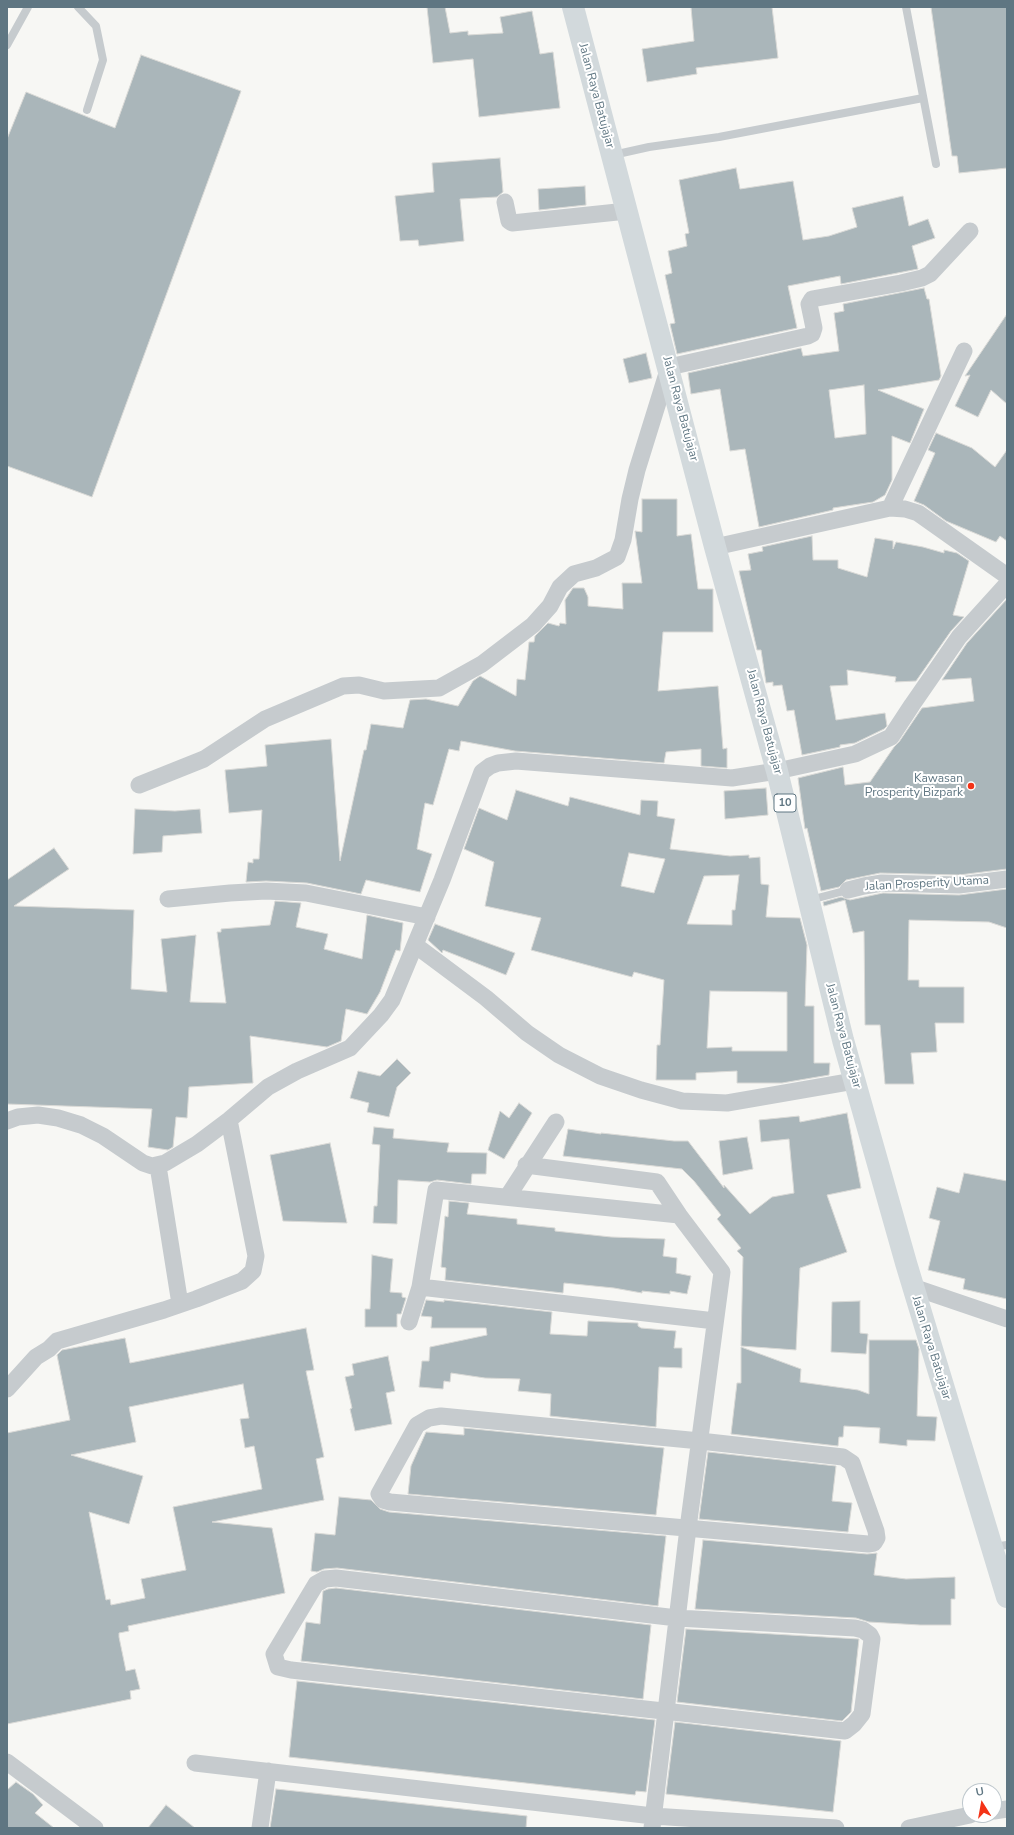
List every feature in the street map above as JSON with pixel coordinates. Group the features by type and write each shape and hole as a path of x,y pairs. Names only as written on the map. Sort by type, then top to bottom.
{"highway":[{"name":"Jalan Raya Batujajar","path":"573,7 669,367 715,547 778,771 854,1081 913,1287 999,1546 1007,1597"}],"street":[{"path":"505,202 509,221 512,223 627,212"},
{"path":"139,785 204,759 265,719 343,686 359,685 384,690 443,687 482,664 533,625 550,606 560,587 574,574 596,568 617,557 623,540 630,498 637,470 669,367 808,336 812,334 814,328 809,304 812,299 922,278 930,274 970,231"},
{"path":"890,508 964,351"},
{"path":"715,547 890,508 909,510 918,513 1007,576"},
{"path":"7,1121 18,1117 38,1115 81,1125 103,1136 143,1163 158,1166 165,1163 197,1144 229,1120 268,1087 350,1048 381,1015 392,1000 415,945 482,772 490,766 516,760 732,778 778,771 855,754 889,740 959,637 1007,584"},
{"name":"Jalan Prosperity Utama","path":"848,890 882,883 959,884 1007,879"},
{"path":"168,899 230,893 306,893 427,916"},
{"path":"415,945 486,998 527,1033 559,1056 600,1076 641,1090 682,1101 727,1102 854,1081"},
{"path":"7,1389 36,1357 49,1349 57,1341 180,1304 242,1281 253,1271 256,1256 229,1120"},
{"path":"508,1196 526,1165 556,1122"},
{"path":"526,1165 654,1180 658,1183 678,1215 722,1272 676,1618 667,1712 652,1822"},
{"path":"158,1166 180,1304"},
{"path":"409,1322 420,1287 436,1191 508,1196 678,1215"},
{"path":"420,1287 715,1320"},
{"path":"913,1287 1007,1319"},
{"path":"441,1416 700,1441 843,1457 850,1460 857,1476 877,1538 874,1543 868,1544 688,1528 390,1502 384,1500 380,1494 417,1425 429,1418 441,1416"},
{"path":"336,1578 676,1618 855,1628 868,1633 872,1639 862,1714 854,1724 845,1731 284,1669 278,1666 274,1654 316,1584 325,1579 336,1578"},
{"path":"7,1762 95,1828"},
{"path":"195,1763 268,1771 652,1822 836,1828"},
{"path":"260,1828 268,1771"},
{"path":"909,1828 962,1817"}],"lane":[{"path":"7,45 28,7"},
{"path":"78,7 96,26 103,60 87,110"},
{"path":"906,7 936,164"},
{"path":"612,155 649,147 720,137 923,98"},
{"path":"809,901 848,890"}],"building":[{"path":"427,7 445,7 450,33 468,31 468,35 503,33 500,17 532,11 540,54 553,52 560,108 479,117 473,59 433,63"},
{"path":"691,7 772,7 778,58 696,68 697,74 647,82 642,49 694,41"},
{"path":"931,7 1007,7 1007,168 959,173 957,156 952,156"},
{"path":"141,55 241,91 92,497 7,466 7,139 26,92 115,128"},
{"path":"500,158 503,192 497,197 460,199 464,241 419,246 418,240 400,241 395,196 434,192 432,163"},
{"path":"736,168 740,189 793,181 803,240 829,236 857,227 852,208 903,196 909,226 928,219 935,238 912,246 918,269 841,284 840,276 788,286 797,328 677,354 670,324 675,323 665,275 672,273 668,251 687,246 685,234 689,233 679,180"},
{"path":"585,186 586,205 539,210 538,189"},
{"path":"924,288 927,299 929,299 941,376 939,380 878,390 924,409 910,443 892,436 892,480 885,495 873,502 833,508 833,510 759,527 745,449 730,451 720,389 691,394 688,373 801,348 803,356 839,351 834,313 844,311 843,304","holes":["864,385 866,434 835,438 829,390"]},
{"path":"1007,314 1007,404 991,390 978,417 955,406 970,375 965,376"},
{"path":"646,353 652,378 629,383 623,359"},
{"path":"936,433 972,448 995,467 1007,450 1007,541 1000,536 996,542 946,521 924,505 914,501 935,453 928,450"},
{"path":"642,499 677,499 677,536 691,534 698,589 713,589 713,632 663,632 658,691 718,686 723,749 727,748 727,768 701,766 701,749 666,752 664,763 515,751 461,741 459,751 449,749 433,805 425,803 417,849 432,854 420,892 366,880 361,894 307,883 266,881 246,882 248,862 253,863 253,859 259,859 262,810 229,813 225,770 267,766 265,745 331,739 340,861 371,724 403,728 410,700 426,699 458,706 473,681 480,676 516,696 517,679 525,680 529,642 534,642 535,636 548,623 559,626 560,623 566,624 565,600 573,588 584,588 588,597 588,606 623,609 622,583 642,583 635,531 642,532"},
{"path":"812,536 813,560 838,560 838,568 867,577 875,538 893,541 893,549 896,542 944,553 944,550 957,553 969,561 953,615 964,617 951,631 916,681 895,682 896,677 847,670 848,685 830,686 836,720 885,713 887,726 884,729 855,743 840,745 840,747 802,755 794,710 787,711 782,685 773,686 773,682 766,683 761,650 757,650 739,571 751,570 748,554 763,551 762,547"},
{"name":"Kawasan Prosperity Bizpark","path":"1007,599 1007,869 959,875 880,873 846,880 839,887 821,891 807,828 805,829 798,778 843,767 845,785 870,782 922,708 974,701 971,678 942,680 967,643"},
{"path":"766,788 768,815 725,819 724,791"},
{"path":"516,790 568,806 570,797 640,815 641,800 658,801 657,816 675,819 670,849 730,856 749,855 749,858 760,857 761,884 769,885 766,917 800,918 807,945 805,1006 814,1006 814,1063 830,1063 829,1075 782,1083 737,1083 737,1071 696,1073 696,1080 656,1080 657,1045 660,1045 664,980 634,972 632,977 531,950 541,918 485,906 494,862 464,849 479,808 507,820","holes":["629,853 665,859 654,893 621,886","739,875 735,910 732,910 732,925 687,924 704,876","710,991 787,992 787,1051 732,1051 732,1047 707,1048"]},
{"path":"135,809 175,811 200,809 202,833 163,836 162,852 133,854"},
{"path":"54,848 69,869 14,906 134,910 131,989 167,992 161,939 196,935 190,1002 226,1003 217,932 221,932 221,929 270,925 275,901 301,903 296,927 328,934 324,949 362,959 367,915 403,923 400,951 396,950 380,992 367,1014 346,1009 341,1041 327,1047 250,1036 253,1083 189,1087 187,1118 176,1117 173,1147 168,1150 148,1147 152,1109 7,1104 7,880"},
{"path":"1007,889 1007,928 989,922 909,920 908,980 919,980 919,987 964,987 964,1023 935,1023 937,1052 911,1053 914,1084 885,1084 880,1025 865,1025 864,931 853,933 845,900 824,906 823,902 841,897 850,900 883,893 959,895"},
{"path":"435,924 515,953 506,975 443,950 442,953 428,940"},
{"path":"397,1059 411,1073 397,1087 389,1117 367,1112 369,1103 350,1098 358,1071 380,1076"},
{"path":"519,1103 532,1113 504,1159 488,1150 500,1111 509,1118"},
{"path":"847,1113 861,1188 827,1195 847,1252 800,1268 796,1350 741,1346 743,1257 737,1251 741,1248 717,1219 721,1215 694,1181 682,1169 563,1156 568,1129 601,1134 688,1141 724,1188 724,1185 750,1214 772,1197 794,1193 789,1139 761,1142 759,1120 799,1116 800,1122"},
{"path":"374,1127 394,1129 393,1138 449,1143 447,1152 487,1153 486,1174 472,1174 471,1184 437,1180 430,1182 398,1180 397,1224 373,1223 374,1206 377,1206 380,1145 372,1144"},
{"path":"747,1137 753,1169 723,1175 719,1141"},
{"path":"330,1143 347,1223 283,1221 270,1155"},
{"path":"964,1173 1007,1181 1007,1299 963,1289 965,1279 928,1270 940,1221 929,1218 937,1187 959,1193"},
{"path":"449,1201 469,1203 467,1214 517,1219 517,1224 555,1228 555,1231 611,1237 665,1239 663,1256 677,1258 676,1273 691,1276 687,1294 670,1291 670,1294 642,1291 642,1293 614,1288 564,1283 563,1293 445,1280 446,1268 441,1267 445,1216 448,1217"},
{"path":"372,1255 393,1259 390,1292 402,1293 402,1297 406,1298 401,1314 397,1314 397,1327 365,1327 365,1309 370,1309"},
{"path":"426,1300 444,1302 444,1300 552,1312 550,1334 587,1336 588,1321 638,1323 638,1326 641,1328 676,1331 674,1348 682,1348 682,1368 659,1367 656,1427 550,1416 551,1394 518,1391 520,1379 485,1378 451,1373 450,1382 444,1381 443,1389 419,1387 422,1361 429,1361 430,1347 487,1335 486,1328 431,1328 432,1317 421,1316"},
{"path":"860,1301 860,1333 868,1334 866,1354 831,1352 832,1302"},
{"path":"306,1328 314,1370 306,1371 324,1457 316,1459 324,1500 212,1522 272,1528 285,1593 128,1626 129,1631 119,1633 119,1637 126,1671 135,1669 140,1689 130,1691 131,1699 7,1724 7,1433 70,1420 57,1355 62,1350 125,1338 130,1363","holes":["243,1384 249,1418 240,1419 245,1448 254,1446 262,1489 173,1507 186,1570 141,1579 145,1598 111,1605 110,1599 106,1600 89,1512 129,1524 143,1476 71,1455 136,1442 129,1407"]},
{"path":"869,1340 916,1340 919,1349 917,1416 937,1417 935,1441 907,1440 907,1446 879,1443 880,1428 844,1426 843,1437 839,1437 838,1446 731,1434 737,1383 741,1383 741,1347 801,1369 800,1382 858,1390 869,1394"},
{"path":"388,1356 395,1391 386,1393 392,1424 355,1431 350,1409 352,1408 345,1377 354,1375 352,1364"},
{"path":"464,1428 664,1448 656,1515 408,1494 411,1466 426,1432 464,1435"},
{"path":"708,1452 836,1466 832,1501 852,1503 848,1532 699,1519"},
{"path":"339,1497 371,1500 380,1509 389,1512 666,1536 658,1606 337,1568 324,1569 317,1572 311,1571 315,1533 335,1535"},
{"path":"703,1540 867,1554 877,1553 874,1575 906,1579 955,1577 955,1599 951,1599 951,1625 869,1622 856,1618 695,1609"},
{"path":"336,1588 651,1625 643,1699 301,1661 306,1622 320,1624 323,1591"},
{"path":"686,1629 859,1639 851,1712 842,1721 677,1702"},
{"path":"297,1681 655,1720 646,1792 636,1791 635,1795 289,1757"},
{"path":"675,1722 841,1741 833,1812 666,1794"},
{"path":"16,1782 33,1794 43,1805 35,1813 54,1828 7,1828 7,1790"},
{"path":"276,1789 527,1816 526,1828 270,1828"},
{"path":"166,1805 195,1828 148,1828"}],"place":[{"name":"Kawasan Prosperity Bizpark","path":"971,786"}]}
